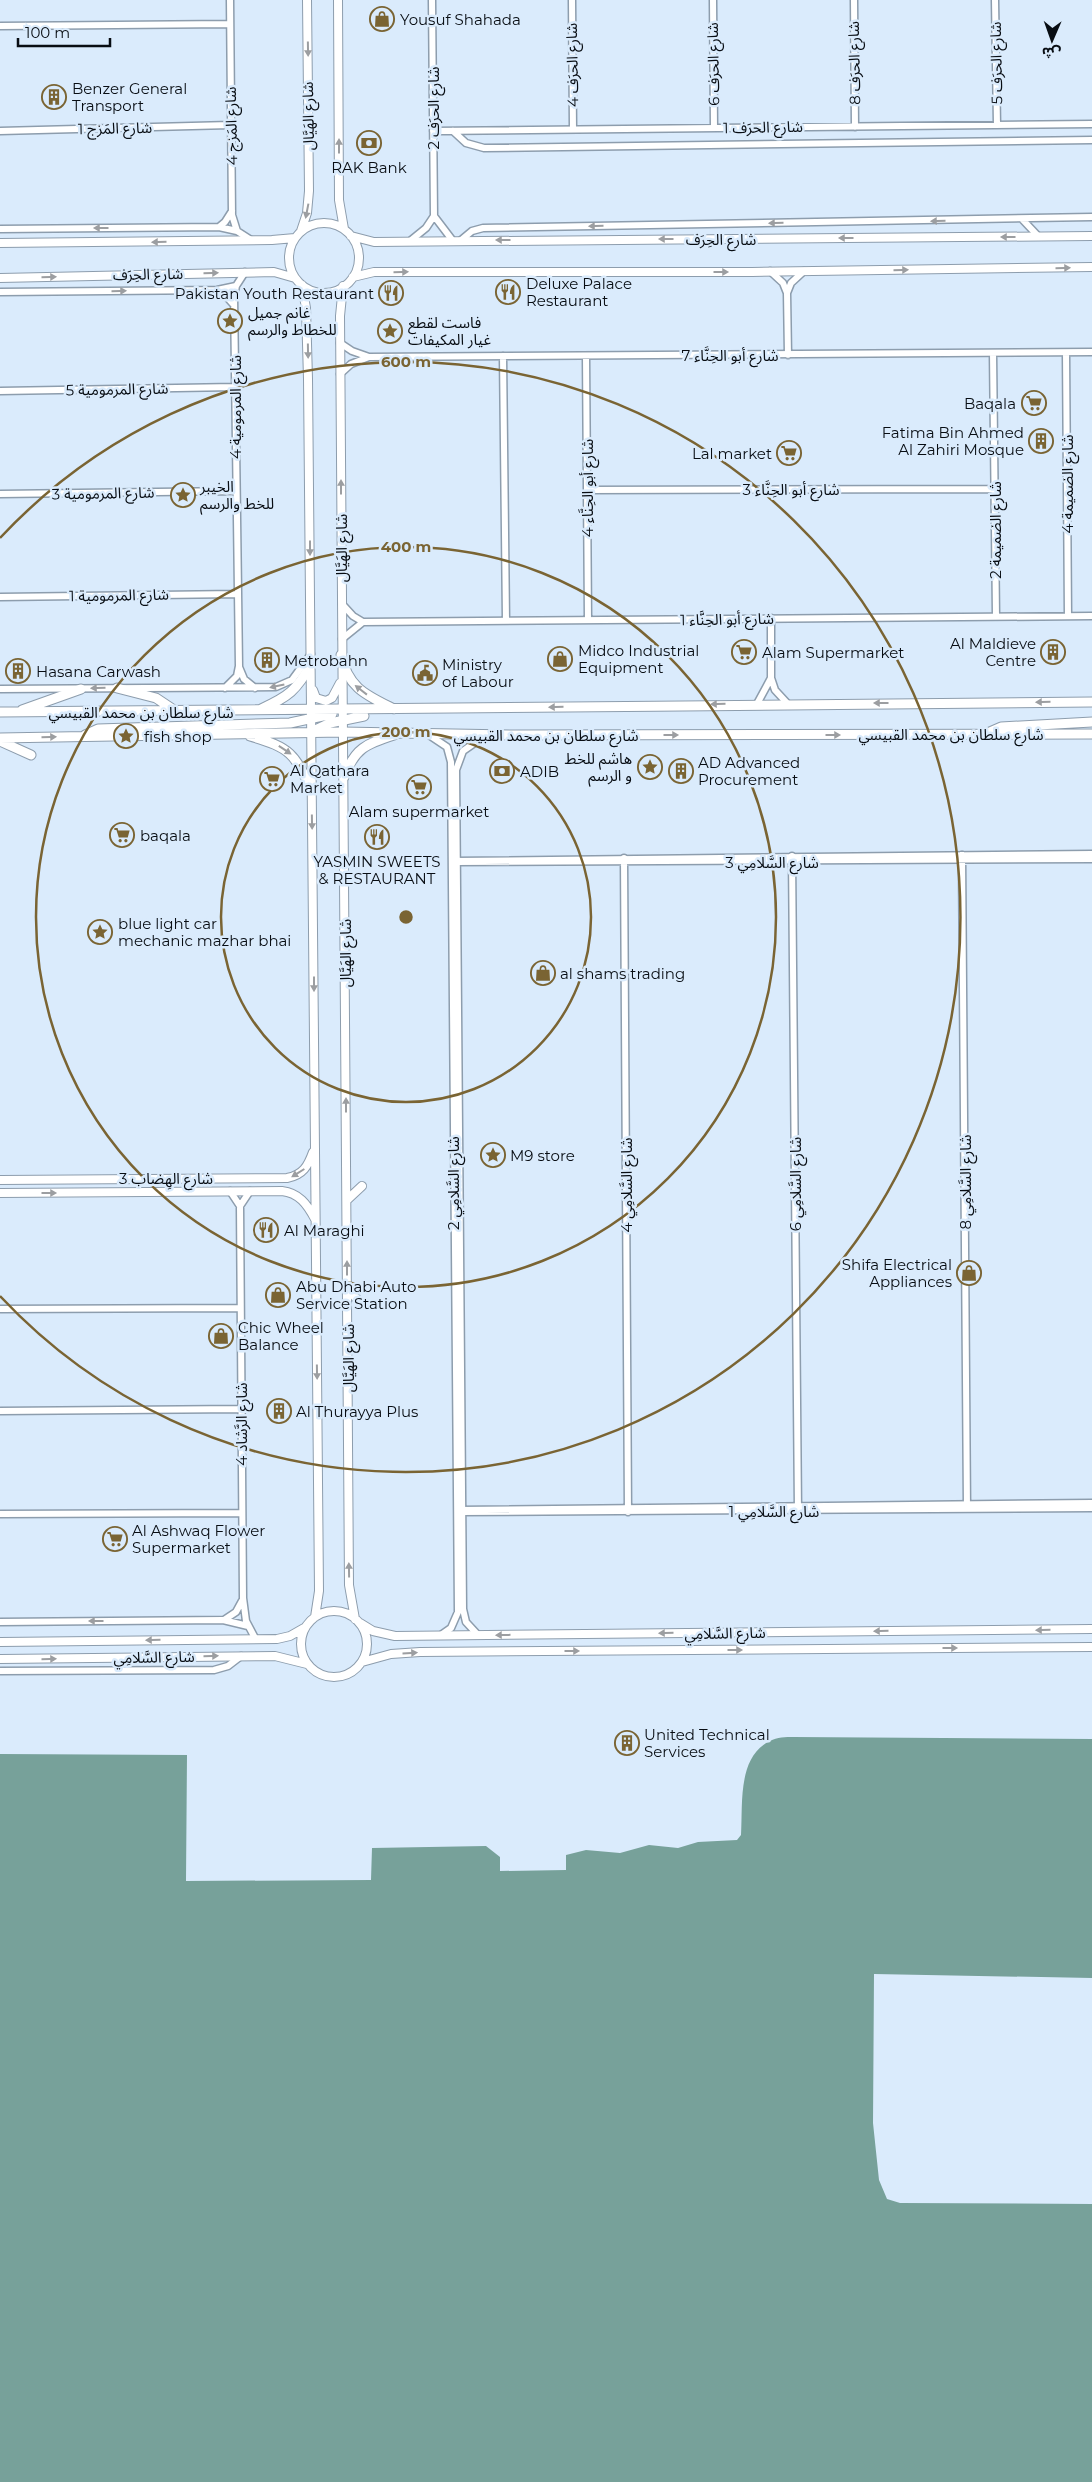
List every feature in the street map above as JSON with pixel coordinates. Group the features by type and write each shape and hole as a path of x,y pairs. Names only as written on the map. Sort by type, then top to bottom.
{"main road":[{"path":"342,655 344,668 353,684 362,692 396,710"},
{"path":"256,712 291,694 300,684 311,664"},
{"path":"117,688 156,698 177,712"},
{"path":"16,712 81,689"},
{"name":"شارع سلطان بن محمد القبيسي","path":"0,712 256,712 342,716 396,710 500,708 787,703 1092,702"},
{"path":"311,732 342,716 492,714 500,708"},
{"path":"84,736 98,729 290,724 311,716"},
{"path":"985,735 1001,727 1092,722"},
{"name":"شارع سلطان بن محمد القبيسي","path":"0,740 84,736 311,732 486,735 1092,734"},
{"path":"240,733 284,747 294,756 312,791"},
{"path":"344,777 354,755 362,748 400,733"},
{"path":"0,740 31,755"}],"street":[{"name":"شارع المَزج 4","path":"230,0 232,210 237,230"},
{"name":"شارع الهَيَّال","path":"298,234 307,213 309,191 307,0"},
{"name":"شارع الهَيَّال","path":"338,0 339,200 344,229"},
{"name":"شارع الحرَف 2","path":"432,0 434,216"},
{"name":"شارع الحرَف 4","path":"572,0 573,129"},
{"name":"شارع الحرَف 6","path":"713,0 714,128"},
{"name":"شارع الحرَف 8","path":"854,0 855,127"},
{"name":"شارع الحرَف 5","path":"995,0 997,125"},
{"path":"0,26 230,24"},
{"name":"شارع الحرَف 1","path":"433,131 1092,124"},
{"name":"شارع المَزج 1","path":"0,131 230,125"},
{"path":"453,131 466,143 484,148 1092,140"},
{"path":"219,227 228,218 232,210"},
{"path":"410,242 426,228 434,216 456,241 472,231 483,228 1092,217"},
{"path":"1022,219 1038,236"},
{"path":"0,243 254,241 298,234 317,223 326,223 344,229 351,236 358,252 358,260 353,277 344,286 334,291 322,292 302,285 295,278 289,262 289,253 298,234"},
{"path":"0,229 219,227 237,230 254,241"},
{"name":"شارع الحِرَف","path":"351,236 374,242 1092,236"},
{"path":"353,277 374,272 804,271 1092,267"},
{"path":"770,271 783,283 787,293 788,355"},
{"path":"787,293 791,283 804,271"},
{"name":"شارع المرمومية 4","path":"239,666 235,491 234,306 236,286 245,272"},
{"name":"شارع الحِرَف","path":"0,278 280,272 295,278"},
{"name":"شارع الهَيَّال","path":"302,285 306,308 308,345 319,1591 315,1617"},
{"path":"0,292 216,290 236,286"},
{"name":"شارع الهَيَّال","path":"344,286 340,306 340,374 349,1585 357,1621"},
{"path":"216,290 225,295 234,306"},
{"name":"شارع أبو الحِنَّاء 7","path":"340,343 352,351 369,357 1092,352"},
{"name":"شارع الضميمة 2","path":"993,353 996,616"},
{"name":"شارع الضميمة 4","path":"1066,353 1068,616"},
{"path":"503,356 506,621"},
{"name":"شارع أبو الحِنَّاء 4","path":"586,356 588,620"},
{"name":"شارع أبو الحِنَّاء 7","path":"340,374 351,364 369,357"},
{"name":"شارع المرمومية 5","path":"0,391 235,387"},
{"name":"شارع أبو الحِنَّاء 3","path":"587,490 994,488"},
{"name":"شارع المرمومية 3","path":"0,494 235,491"},
{"name":"شارع المرمومية 1","path":"0,597 238,594"},
{"path":"342,604 353,616 363,622 342,639"},
{"name":"شارع أبو الحِنَّاء 1","path":"363,622 1092,616"},
{"path":"771,618 771,678 775,690 787,703"},
{"path":"0,689 276,687 287,683 296,676 311,654"},
{"path":"239,666 244,679 255,688"},
{"path":"225,688 237,676 239,666"},
{"path":"757,704 771,678"},
{"path":"311,681 314,694 323,701 332,698 342,680"},
{"path":"428,734 444,744 450,754 454,862"},
{"name":"شارع السَّلامِي 2","path":"478,1635 466,1622 463,1609 459,1471 456,1459 454,862 456,765 466,748 486,735"},
{"name":"شارع السَّلامِي 3","path":"962,858 1092,854"},
{"name":"شارع السَّلامِي 3","path":"454,862 962,858 1092,859"},
{"name":"شارع السَّلامِي 8","path":"962,858 967,1507"},
{"name":"شارع السَّلامِي 6","path":"792,859 798,1508"},
{"name":"شارع السَّلامِي 4","path":"624,860 628,1509"},
{"name":"شارع السَّلامِي 2","path":"441,1635 454,1624 458,1612 460,1511 454,862"},
{"name":"شارع الهِضاب 3","path":"0,1180 287,1178 298,1175 308,1164 315,1148"},
{"path":"269,1178 276,1184 269,1191"},
{"path":"347,1200 362,1186"},
{"path":"230,1191 240,1206 250,1191"},
{"name":"شارع الهِضاب 3","path":"0,1193 289,1192 304,1201 316,1221"},
{"name":"شارع الرَّشاد 4","path":"240,1206 243,1598 248,1626 255,1638"},
{"path":"347,1289 362,1305"},
{"path":"0,1309 240,1308"},
{"path":"0,1412 241,1409"},
{"name":"شارع السَّلامِي 1","path":"967,1507 1092,1503"},
{"name":"شارع السَّلامِي 1","path":"460,1511 967,1507 1092,1508"},
{"path":"0,1514 242,1513"},
{"path":"223,1620 236,1612 243,1598"},
{"path":"331,1611 348,1614 357,1621 366,1637 367,1646 362,1662 352,1672 336,1677 320,1674 306,1664 300,1646 304,1628 315,1617 331,1611"},
{"path":"0,1622 223,1620 248,1626"},
{"name":"شارع السَّلامِي","path":"357,1621 373,1631 387,1635 1092,1629"},
{"name":"شارع السَّلامِي","path":"0,1642 277,1638 290,1636 304,1628"},
{"name":"شارع السَّلامِي","path":"362,1662 391,1654 420,1652 1092,1647"},
{"path":"0,1671 214,1670 228,1666 241,1656"},
{"name":"شارع السَّلامِي","path":"0,1659 275,1656 292,1658 306,1664"}],"shaded area":[{"path":"793,1737 1092,1739 1092,1978 874,1974 873,2123 879,2180 887,2199 900,2203 1092,2204 1092,2482 0,2482 0,1754 187,1755 186,1881 371,1880 372,1848 486,1846 500,1857 500,1871 566,1870 566,1855 586,1850 620,1853 649,1845 678,1848 698,1842 737,1840 741,1835 744,1782 752,1758 759,1748 770,1741"}],"place":[{"name":"Yousuf Shahada","path":"382,19"},
{"name":"Benzer General Transport","path":"54,97"},
{"name":"RAK Bank","path":"369,143"},
{"name":"Deluxe Palace Restaurant","path":"508,292"},
{"name":"Pakistan Youth Restaurant","path":"391,293"},
{"name":"غانم جمیل للخطاط والرسم","path":"230,321"},
{"name":"فاست لقطع غيار المكيفات","path":"390,331"},
{"name":"Baqala","path":"1034,403"},
{"name":"Fatima Bin Ahmed Al Zahiri Mosque","path":"1041,441"},
{"name":"Lal market","path":"789,453"},
{"name":"الخیبر للخط والرسم","path":"183,495"},
{"name":"Alam Supermarket","path":"744,652"},
{"name":"Al Maldieve Centre","path":"1053,652"},
{"name":"Midco Industrial Equipment","path":"560,659"},
{"name":"Metrobahn","path":"267,660"},
{"name":"Hasana Carwash","path":"18,671"},
{"name":"Ministry of Labour","path":"425,673"},
{"name":"fish shop","path":"126,736"},
{"name":"هاشم للخط و الرسم","path":"650,767"},
{"name":"ADIB","path":"502,771"},
{"name":"AD Advanced Procurement","path":"681,771"},
{"name":"Al Qathara Market","path":"272,779"},
{"name":"Alam supermarket","path":"419,787"},
{"name":"baqala","path":"122,835"},
{"name":"YASMIN SWEETS & RESTAURANT","path":"377,837"},
{"name":"blue light car mechanic mazhar bhai","path":"100,932"},
{"name":"al shams trading","path":"543,973"},
{"name":"M9 store","path":"493,1155"},
{"name":"Al Maraghi","path":"266,1230"},
{"name":"Shifa Electrical Appliances","path":"969,1273"},
{"name":"Abu Dhabi Auto Service Station","path":"278,1295"},
{"name":"Chic Wheel Balance","path":"221,1336"},
{"name":"Al Thurayya Plus","path":"279,1411"},
{"name":"Al Ashwaq Flower Supermarket","path":"115,1539"},
{"name":"United Technical Services","path":"627,1743"}]}
